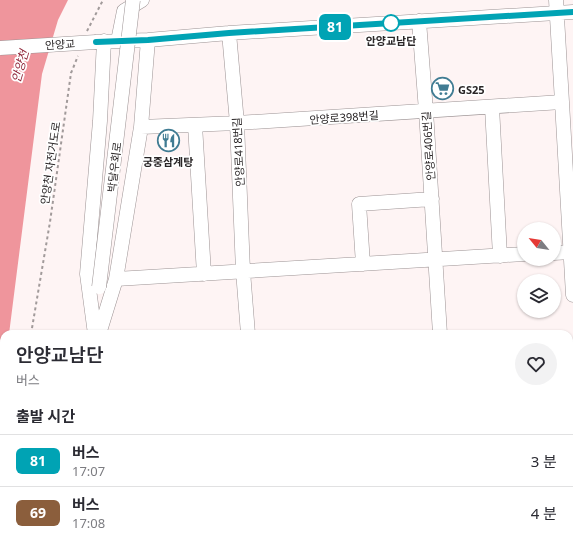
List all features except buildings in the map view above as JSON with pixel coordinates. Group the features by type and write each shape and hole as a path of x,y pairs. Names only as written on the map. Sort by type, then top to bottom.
{"street":[{"name":"박달우회로","path":"97,330 99,287 133,0"},
{"path":"118,41 124,11 142,0"},
{"name":"안양교","path":"0,48 95,39 118,41 148,40 229,33 419,21 556,6 573,12"},
{"path":"556,6 573,295"},
{"name":"안양로406번길","path":"419,21 440,330"},
{"name":"안양로418번길","path":"229,33 237,123 243,271 248,330"},
{"path":"95,39 100,121 87,274 96,330"},
{"path":"98,330 116,279 141,127 148,40"},
{"name":"안양로398번길","path":"141,127 426,112 562,102"},
{"path":"492,107 500,256"},
{"path":"195,125 204,274"},
{"path":"363,264 359,204 432,199"},
{"path":"561,253 571,252"},
{"path":"116,279 517,255"}],"path":[{"path":"95,39 91,21 103,0"},
{"name":"안양천 자전거도로","path":"32,330 50,222 71,73 80,51"}],"water":[{"name":"안양천","path":"0,0 68,0 58,20 42,74 10,330 0,330"}],"bus line":[{"name":"81","path":"96,42 148,40 229,33 573,12"}],"place":[{"name":"안양교남단","path":"391,23"},
{"name":"GS25","path":"442,89"},
{"name":"궁중삼계탕","path":"168,141"}]}
